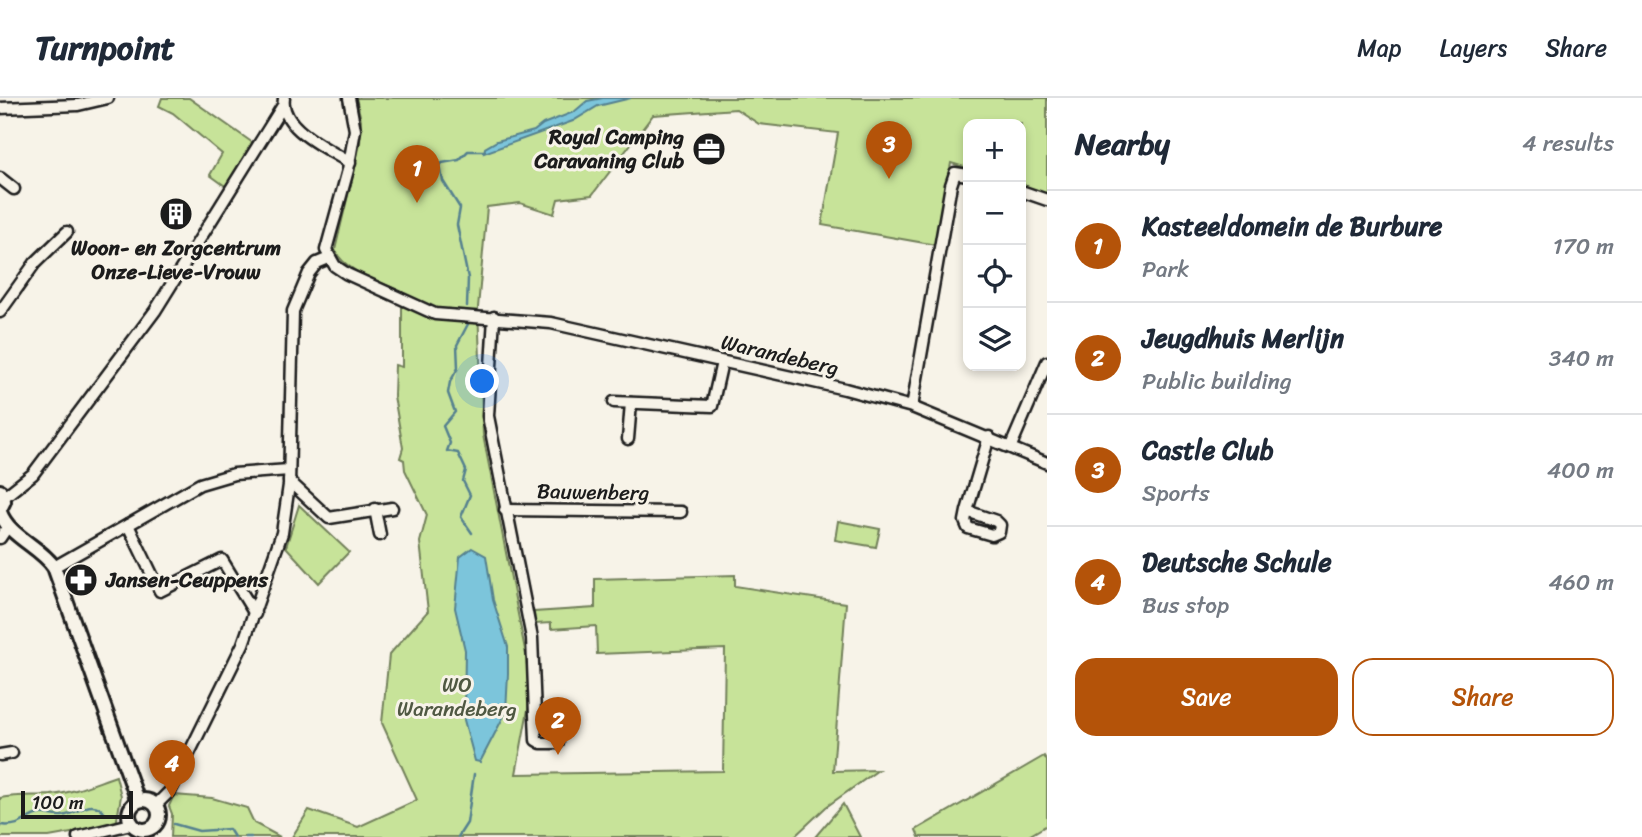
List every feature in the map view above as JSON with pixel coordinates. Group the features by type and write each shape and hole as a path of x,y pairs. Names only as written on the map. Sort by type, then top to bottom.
{"main road":[{"path":"1,502 8,526 49,559 54,567 138,801"},
{"path":"147,800 156,805 159,819 150,833 128,825 129,811 138,801 147,800"}],"street":[{"path":"0,108 78,105 108,98"},
{"path":"156,805 171,790 255,614 282,533 289,475 293,310 309,272 329,258 326,242 350,163 355,123 349,98"},
{"path":"283,102 291,122 306,135 350,163"},
{"path":"1,502 33,474 155,311 283,102"},
{"path":"912,407 947,208 955,173 963,174"},
{"path":"0,178 14,188"},
{"path":"1026,193 1047,200"},
{"path":"0,312 35,263 67,232"},
{"name":"Warandeberg","path":"329,258 347,274 417,308 446,315 551,323 912,407 1012,446 1047,463"},
{"path":"495,317 488,416 532,638 536,740 541,743 558,743"},
{"path":"614,402 712,406 722,362"},
{"path":"1012,446 1047,362"},
{"path":"628,439 631,403"},
{"path":"967,511 989,437"},
{"path":"289,475 329,518 392,508"},
{"path":"54,567 211,480 289,475"},
{"path":"375,509 380,535"},
{"name":"Bauwenberg","path":"505,510 681,512"},
{"path":"128,525 160,591 222,560 255,614"},
{"path":"0,538 8,526"},
{"path":"0,755 12,753"},
{"path":"78,837 128,825"}],"green space":[{"path":"162,98 189,98 253,143 228,188 210,175 222,154 173,113 159,106"},
{"name":"WO Warandeberg","path":"356,98 1047,98 1047,194 1026,187 1026,119 963,119 963,167 951,163 936,245 822,225 838,133 759,124 736,109 653,115 592,195 558,199 554,214 520,203 487,207 478,308 483,435 526,655 530,699 516,774 723,771 725,649 597,654 596,626 551,629 551,623 535,624 534,612 595,608 595,579 735,575 735,586 846,603 833,771 878,770 826,807 794,837 292,837 309,810 358,827 417,800 382,723 389,655 428,611 420,542 427,515 405,470 404,460 400,458 403,448 394,396 395,365 402,367 402,292 355,270 340,258 335,250 360,144 361,120"},
{"path":"299,505 349,552 319,583 286,547"},
{"path":"838,521 880,529 876,547 835,540"},
{"path":"1044,756 1047,761 1047,825 1027,837 919,837 916,830"},
{"path":"116,776 121,796 116,825 49,837 0,837 0,798 59,794"},
{"path":"174,795 212,798 247,808 254,823 280,837 171,837 172,814 169,806"},
{"path":"843,804 860,837 815,837"}],"water":[{"path":"631,98 598,106 573,121 484,153 485,148 497,141 534,131 543,124 574,112 587,101"},
{"path":"472,548 486,556 493,600 508,647 506,712 480,762 475,761 464,720 465,650 455,608 460,557"}],"waterway":[{"path":"467,306 468,278 457,225 460,208 443,181 440,166 442,163 459,160 468,151 485,151"},
{"path":"468,324 457,345 458,368 450,382 448,393 455,412 443,426 450,443 447,451 458,453 466,470 463,481 470,495 461,517 472,533"},
{"path":"458,837 467,823 474,774"},
{"path":"0,825 14,825 40,814 68,815 90,806 95,806 105,814"},
{"path":"174,824 199,831 229,829 234,837"},
{"path":"245,837 251,837"}],"place":[{"name":"Royal Camping Caravaning Club","path":"709,149"},
{"name":"Castle Club","path":"889,179"},
{"name":"Kasteeldomein de Burbure","path":"417,203"},
{"name":"Woon- en Zorgcentrum Onze-Lieve-Vrouw","path":"176,214"},
{"name":"Jansen-Ceuppens","path":"81,580"},
{"name":"Jeugdhuis Merlijn","path":"558,755"},
{"name":"Deutsche Schule","path":"172,798"}]}
